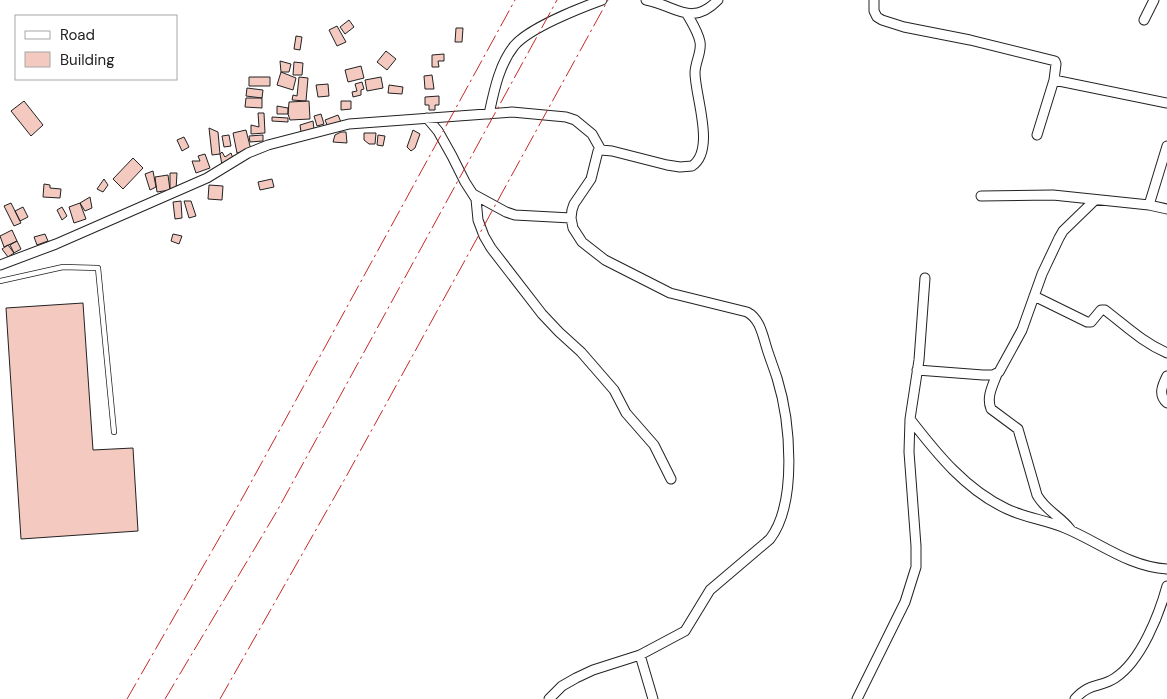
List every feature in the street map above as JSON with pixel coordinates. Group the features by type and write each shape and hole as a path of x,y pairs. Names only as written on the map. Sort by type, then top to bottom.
{"street":[{"path":"489,114 495,89 507,58 519,41 564,15 602,0"},
{"path":"646,0 687,14 700,13 711,7 718,0"},
{"path":"874,0 874,11 877,17 882,20 904,27 970,40 1054,61 1056,64 1054,80 1037,135"},
{"path":"1144,20 1154,0"},
{"path":"549,699 562,686 576,678 593,670 640,655 685,631 710,590 770,539 776,531 782,516 789,487 789,461 782,402 777,378 756,319 747,312 670,293 605,260 582,242 573,228 571,218 574,204 591,179 596,154 601,150 680,167 692,166 700,157 703,133 695,75 696,62 701,49 696,32 687,14"},
{"path":"1054,80 1167,103"},
{"path":"0,265 56,244 208,178 248,153 268,145 348,124 512,112 571,118 592,134 601,150"},
{"path":"427,118 438,131 473,194 478,206 478,220 491,248 542,314 581,352 614,390 626,413 654,445 671,479"},
{"path":"1149,206 1167,146"},
{"path":"473,194 515,215 571,218"},
{"path":"981,196 1053,195 1167,209"},
{"path":"1072,531 1061,519 1042,504 1037,495 1018,429 991,409 988,400 997,374 1003,367 1022,330 1042,274 1063,231 1095,200"},
{"path":"857,699 905,602 916,567 909,452 910,419 917,370 925,278"},
{"path":"1034,296 1087,322 1091,322 1101,310 1105,310 1140,339 1167,354"},
{"path":"917,370 997,374"},
{"path":"1167,376 1161,391 1163,399 1167,403"},
{"path":"910,419 933,449 959,476 1007,509 1025,517 1060,526 1138,563 1167,569"},
{"path":"1075,699 1087,689 1118,677 1139,653 1145,643 1167,586"},
{"path":"640,655 653,699"}],"lane":[{"path":"0,281 63,267 98,268 114,432"}],"building":[{"path":"349,20 354,27 345,34 340,27"},
{"path":"337,26 346,42 337,46 329,30"},
{"path":"456,28 463,28 462,42 455,42"},
{"path":"296,36 302,37 300,50 294,49"},
{"path":"386,51 396,59 387,70 377,62"},
{"path":"444,54 444,61 438,61 439,67 432,67 432,55"},
{"path":"280,61 291,64 289,72 281,72"},
{"path":"294,62 303,63 302,75 293,75"},
{"path":"361,66 364,78 348,82 345,70"},
{"path":"281,72 296,78 293,90 277,85"},
{"path":"432,75 434,89 425,89 424,76"},
{"path":"249,77 270,77 270,86 249,86"},
{"path":"299,77 308,78 306,101 292,100 293,95 297,96"},
{"path":"381,77 383,88 367,91 365,80"},
{"path":"362,82 364,89 361,90 361,95 353,97 352,92 357,91 355,84"},
{"path":"328,84 329,96 318,97 316,85"},
{"path":"389,85 403,87 402,94 388,93"},
{"path":"247,88 263,90 262,98 246,96"},
{"path":"439,96 439,105 435,105 435,110 429,110 429,105 425,105 425,97"},
{"path":"246,98 262,98 262,108 245,107"},
{"path":"24,101 43,125 31,136 11,111"},
{"path":"309,101 310,119 290,120 288,114 289,102"},
{"path":"341,101 351,101 351,109 341,110"},
{"path":"277,106 288,108 288,114 277,114"},
{"path":"258,113 264,113 265,133 251,134 251,125 259,127"},
{"path":"321,114 324,124 317,126 314,116"},
{"path":"338,115 341,122 328,127 325,120"},
{"path":"272,117 288,118 288,122 272,121"},
{"path":"313,121 314,129 301,132 300,125"},
{"path":"209,128 218,132 220,154 212,155"},
{"path":"246,130 251,150 237,153 233,133"},
{"path":"413,130 420,134 415,148 411,151 407,147"},
{"path":"346,132 347,143 333,142 335,135"},
{"path":"364,133 376,133 375,144 369,144 364,140"},
{"path":"229,135 231,146 224,147 222,136"},
{"path":"263,135 263,141 250,142 249,136"},
{"path":"378,135 385,136 383,146 377,145"},
{"path":"184,137 189,147 182,151 177,140"},
{"path":"222,152 225,157 231,153 234,161 222,165 220,154"},
{"path":"205,154 210,168 196,173 192,161 200,161 198,156"},
{"path":"133,158 143,168 123,189 113,179"},
{"path":"153,171 156,187 150,190 145,174"},
{"path":"170,173 177,173 176,190 170,190"},
{"path":"168,175 170,190 157,192 155,177"},
{"path":"104,179 108,185 103,192 97,189"},
{"path":"272,179 274,187 260,190 258,182"},
{"path":"44,184 50,185 50,188 61,189 60,198 43,197"},
{"path":"209,185 223,186 222,200 208,199"},
{"path":"90,197 92,208 85,211 80,203"},
{"path":"181,201 182,218 175,219 173,202"},
{"path":"184,201 191,201 196,216 189,218"},
{"path":"11,203 21,223 14,226 4,206"},
{"path":"80,203 86,219 74,223 69,207"},
{"path":"23,207 28,217 20,221 15,211"},
{"path":"62,207 67,216 62,220 57,210"},
{"path":"12,230 17,241 4,247 0,236"},
{"path":"45,234 48,241 37,245 34,237"},
{"path":"173,234 182,236 179,244 171,241"},
{"path":"17,241 21,249 14,253 10,245"},
{"path":"8,245 14,253 8,257 2,249"},
{"path":"83,303 93,450 133,448 138,531 21,539 6,308"}],"power":[{"path":"127,699 244,495 515,0"},
{"path":"165,699 277,511 557,0"},
{"path":"220,699 347,475 608,0"}]}
